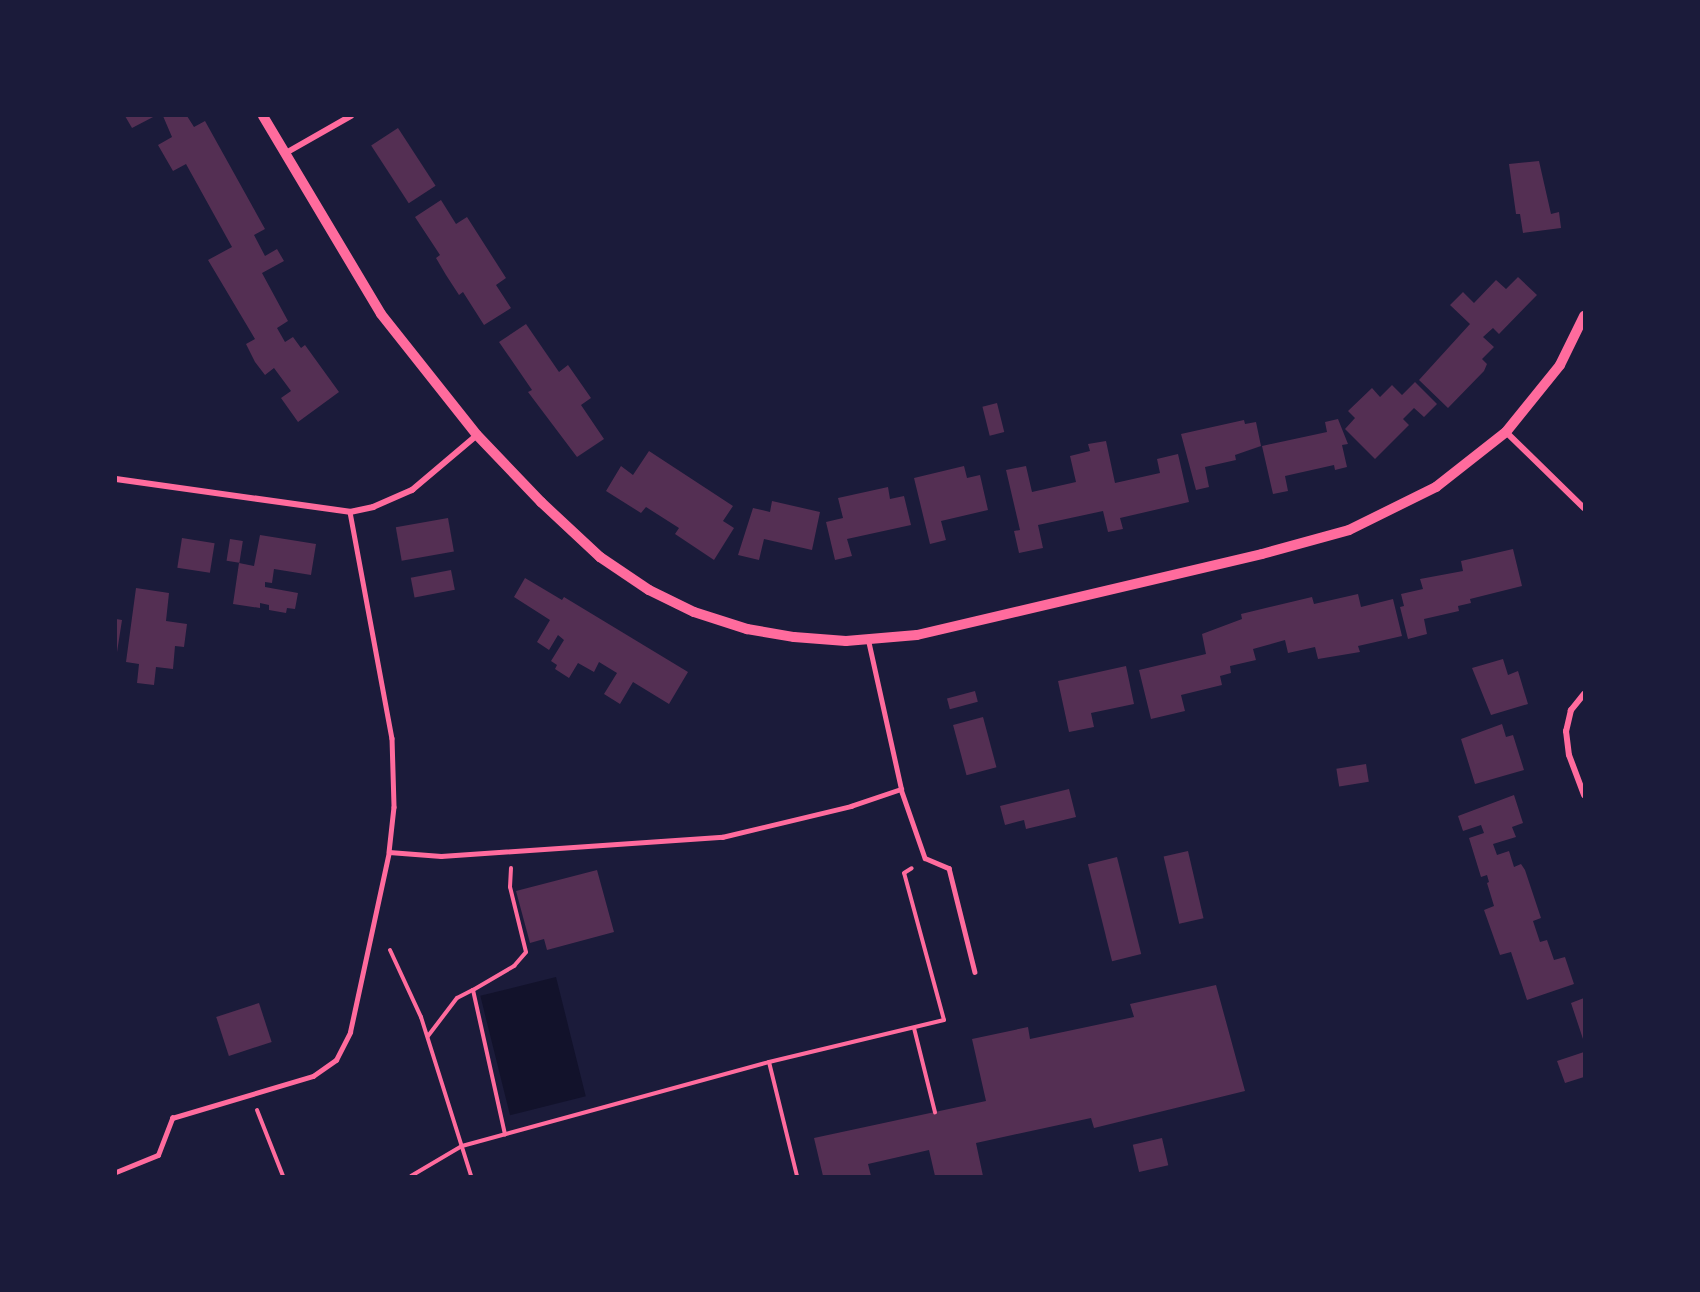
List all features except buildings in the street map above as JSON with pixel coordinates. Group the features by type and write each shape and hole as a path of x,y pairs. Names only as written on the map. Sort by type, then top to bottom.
{"street":[{"path":"263,116 381,314 477,435 600,557 649,590 694,612 747,629 794,638 868,640 958,626 1262,554 1349,530 1436,487 1506,432 1560,365 1584,316"},
{"path":"284,154 351,116"},
{"path":"1506,432 1584,508"},
{"path":"116,479 350,512 373,507 412,490 477,435"},
{"path":"1584,694 1570,711 1566,731 1569,754 1584,795"}],"lane":[{"path":"116,1172 158,1155 172,1118 313,1076 336,1060 344,1048 389,852 394,807 393,738 350,512"},
{"path":"868,640 901,789 925,858 949,868 975,972"},
{"path":"389,852 441,856 722,837 852,806 901,789"}],"path":[{"path":"428,1036 457,998 514,966 526,952 510,887 511,851"},
{"path":"411,1176 462,1146 769,1062 944,1020 904,873 925,858"},
{"path":"390,950 428,1036 471,1176"},
{"path":"473,990 505,1134"},
{"path":"914,1028 935,1112"},
{"path":"769,1062 797,1176"},
{"path":"251,1096 283,1176"}],"shaded area":[{"path":"556,977 586,1096 510,1115 480,996"}]}
